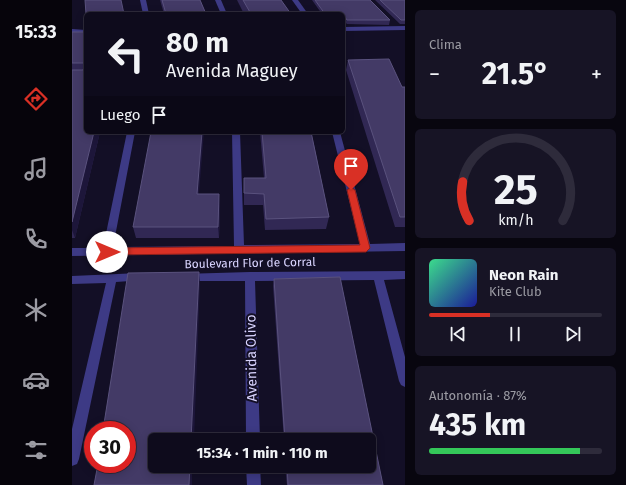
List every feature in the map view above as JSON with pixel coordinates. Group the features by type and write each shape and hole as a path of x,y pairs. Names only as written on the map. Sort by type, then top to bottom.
{"street":[{"path":"143,0 146,12"},
{"path":"218,0 223,12"},
{"path":"295,0 304,12"},
{"path":"391,22 397,28"},
{"path":"345,30 405,28"},
{"path":"72,31 84,32"},
{"path":"107,252 131,134"},
{"path":"236,134 239,250"},
{"path":"337,134 366,248"},
{"name":"Boulevard Flor de Corral","path":"72,252 405,247"},
{"path":"378,274 405,381"},
{"name":"Boulevard Flor de Corral","path":"173,277 378,274 405,275"},
{"name":"Avenida Olivo","path":"250,276 253,433"},
{"path":"72,280 150,277"},
{"path":"72,459 112,278"},
{"path":"253,473 254,485"}],"building":[{"path":"85,0 121,0 124,12 86,12"},
{"path":"162,0 200,0 205,12 165,12"},
{"path":"243,0 281,0 290,12 250,12"},
{"path":"315,0 370,0 390,20 347,20 345,17 345,12 324,12"},
{"path":"380,0 405,0 405,20 401,20"},
{"path":"72,32 84,32 84,64 72,63"},
{"path":"389,59 402,87 405,87 405,217 400,217 348,60"},
{"path":"84,68 84,134 94,134 72,222 72,70 83,70"},
{"path":"151,134 202,134 197,194 219,194 218,227 133,227"},
{"path":"262,134 311,134 329,217 266,219 264,194 244,193 244,178 266,178"},
{"path":"199,272 191,433 148,433 148,473 190,473 189,485 94,485 96,473 136,473 136,421 104,421 128,273"},
{"path":"340,277 372,433 285,433 274,279"},
{"path":"376,451 383,485 288,485 287,473 376,473"}],"route":[{"path":"107,252 366,248 351,190"}]}
